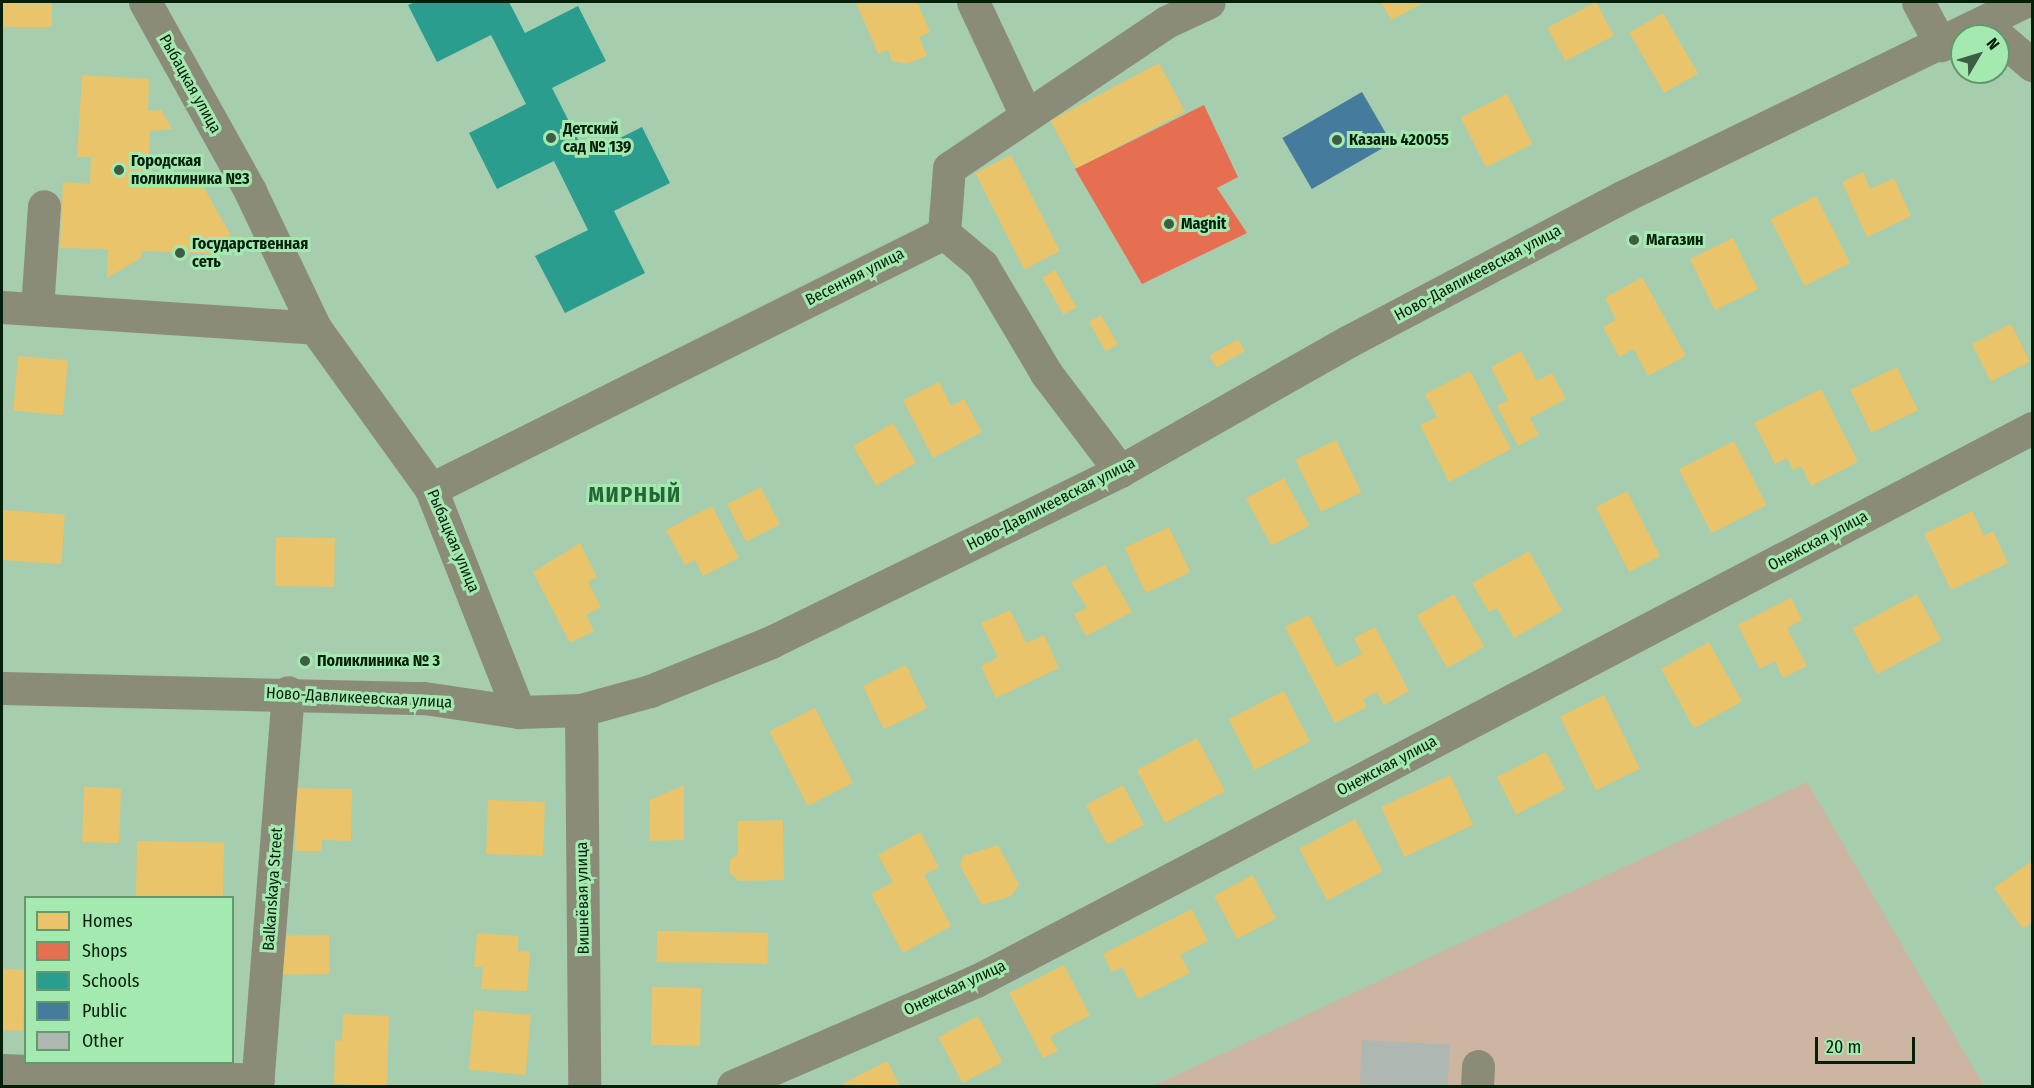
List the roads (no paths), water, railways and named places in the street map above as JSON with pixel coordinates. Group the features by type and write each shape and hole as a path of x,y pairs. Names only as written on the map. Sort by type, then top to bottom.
{"street":[{"name":"Рыбацкая улица","path":"145,2 250,191 315,328 431,489 519,712"},
{"path":"973,2 1026,116"},
{"path":"1120,471 1046,373 982,265 944,233 949,168 1026,116 1160,12 1209,2"},
{"path":"1918,2 1941,45"},
{"name":"Ново-Давликеевская улица","path":"2000,24 2024,2"},
{"name":"Ново-Давликеевская улица","path":"2,688 288,692 424,698 519,712 581,710 650,691 771,642 1120,471 1349,341 1622,197 1941,45 1950,43"},
{"path":"2010,48 2032,64"},
{"path":"37,309 44,206"},
{"name":"Весенняя улица","path":"431,489 944,233"},
{"path":"2,307 315,328"},
{"name":"Онежская улица","path":"733,1086 976,981 2032,428"},
{"name":"Balkanskaya Street","path":"258,1083 288,692"},
{"name":"Вишнёвая улица","path":"581,710 584,1086"},
{"path":"2,1070 258,1083"}],"place":[{"name":"Детский сад № 139","path":"551,138"},
{"name":"Казань 420055","path":"1337,140"},
{"name":"Городская поликлиника №3","path":"119,170"},
{"name":"Magnit","path":"1169,224"},
{"name":"Магазин","path":"1634,240"},
{"name":"Государственная сеть","path":"180,253"},
{"name":"Поликлиника № 3","path":"305,661"}],"district":[{"name":"МИРНЫЙ","path":"635,495"}]}
